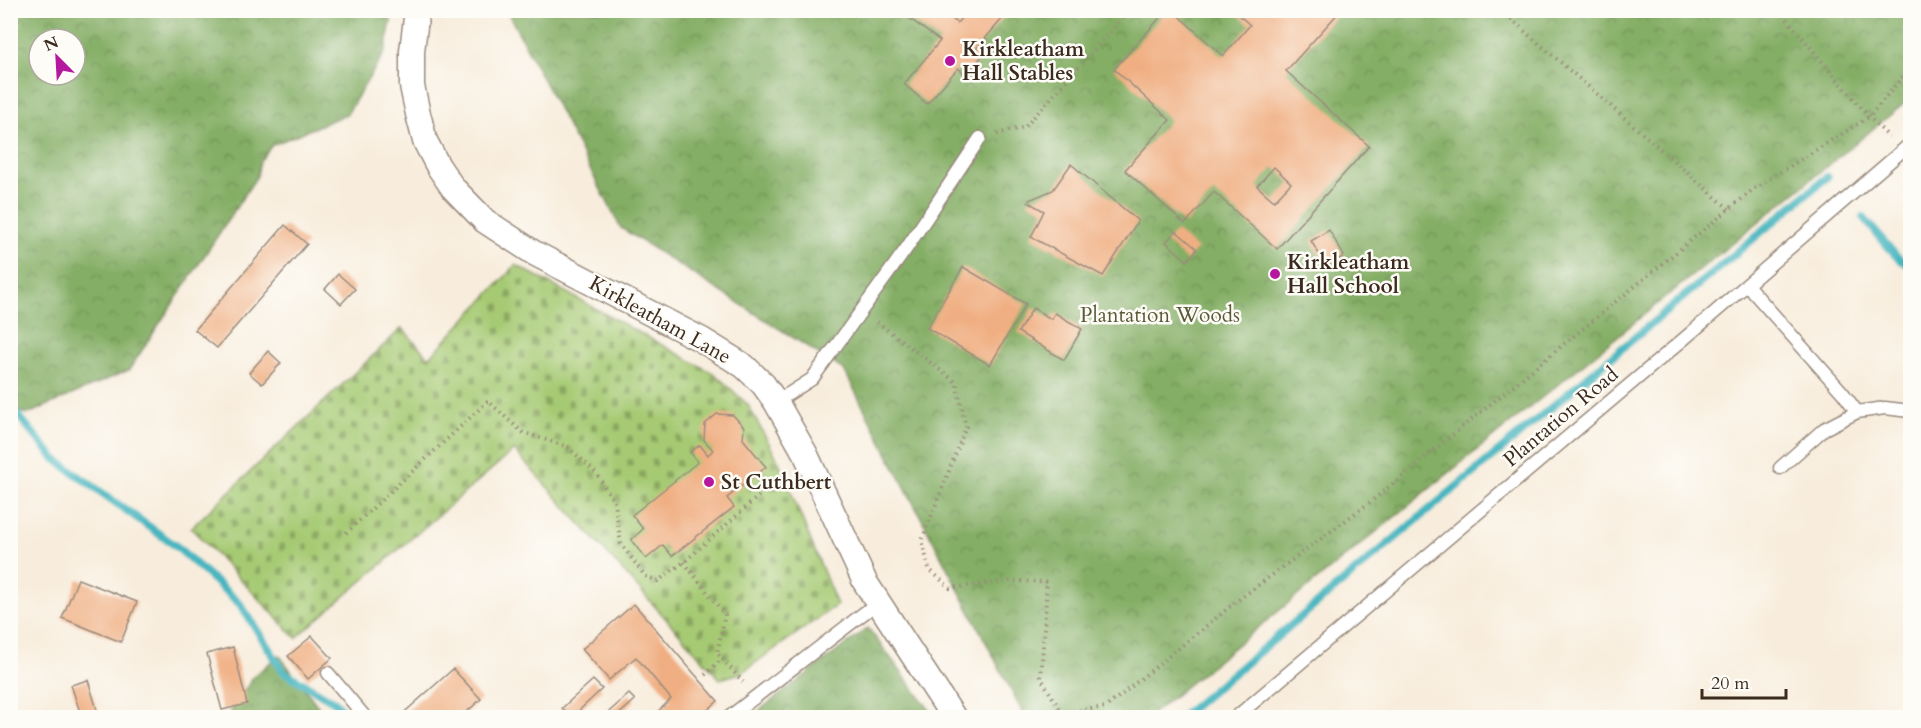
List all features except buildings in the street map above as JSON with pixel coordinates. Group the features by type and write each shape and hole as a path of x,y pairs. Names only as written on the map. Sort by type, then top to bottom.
{"street":[{"name":"Kirkleatham Lane","path":"417,10 412,51 412,86 417,114 425,141 453,188 485,221 534,253 702,340 744,366 763,384 806,455 877,603 954,717"}],"lane":[{"path":"776,402 812,379 906,249 980,138"},
{"name":"Plantation Road","path":"1235,717 1907,147"},
{"path":"1747,285 1843,393 1857,412"},
{"path":"1780,468 1824,429 1857,412 1885,408 1911,411"},
{"path":"728,717 877,603"},
{"path":"328,673 366,717"}],"path":[{"path":"980,138 1026,127 1130,10"},
{"path":"1503,10 1730,209"},
{"path":"1779,10 1869,117 1907,147"},
{"path":"863,310 956,382 966,427 922,540 929,569 950,588 1010,581 1047,582 1041,678 1062,713 1106,707 1237,601 1373,500 1755,188 1869,117 1911,68"},
{"path":"346,533 488,400 522,432 568,447 596,473 615,503 621,544 645,576 658,581 684,562 780,477"},
{"path":"684,562 725,615 717,653 734,671"},
{"path":"705,675 722,659"}],"green space":[{"path":"10,11 393,11 385,52 347,114 272,145 260,161 257,176 129,370 28,414 10,409"},
{"name":"Plantation Woods","path":"507,11 1910,11 1910,99 1148,717 1025,717 844,370 621,228"},
{"path":"516,265 715,374 748,405 778,460 837,605 741,673 720,679 514,450 296,638 191,528 402,328 429,358"},
{"path":"868,628 935,717 750,717 758,711"},
{"path":"279,655 326,717 227,718 253,677"}],"waterway":[{"path":"1180,718 1827,177"},
{"path":"1863,217 1897,257 1910,266"},
{"path":"10,406 55,459 176,546 240,604 284,672 335,702 349,718"}],"place":[{"name":"Kirkleatham Hall Stables","path":"950,61"},
{"name":"Kirkleatham Hall School","path":"1275,274"},
{"name":"St Cuthbert","path":"709,482"}]}
